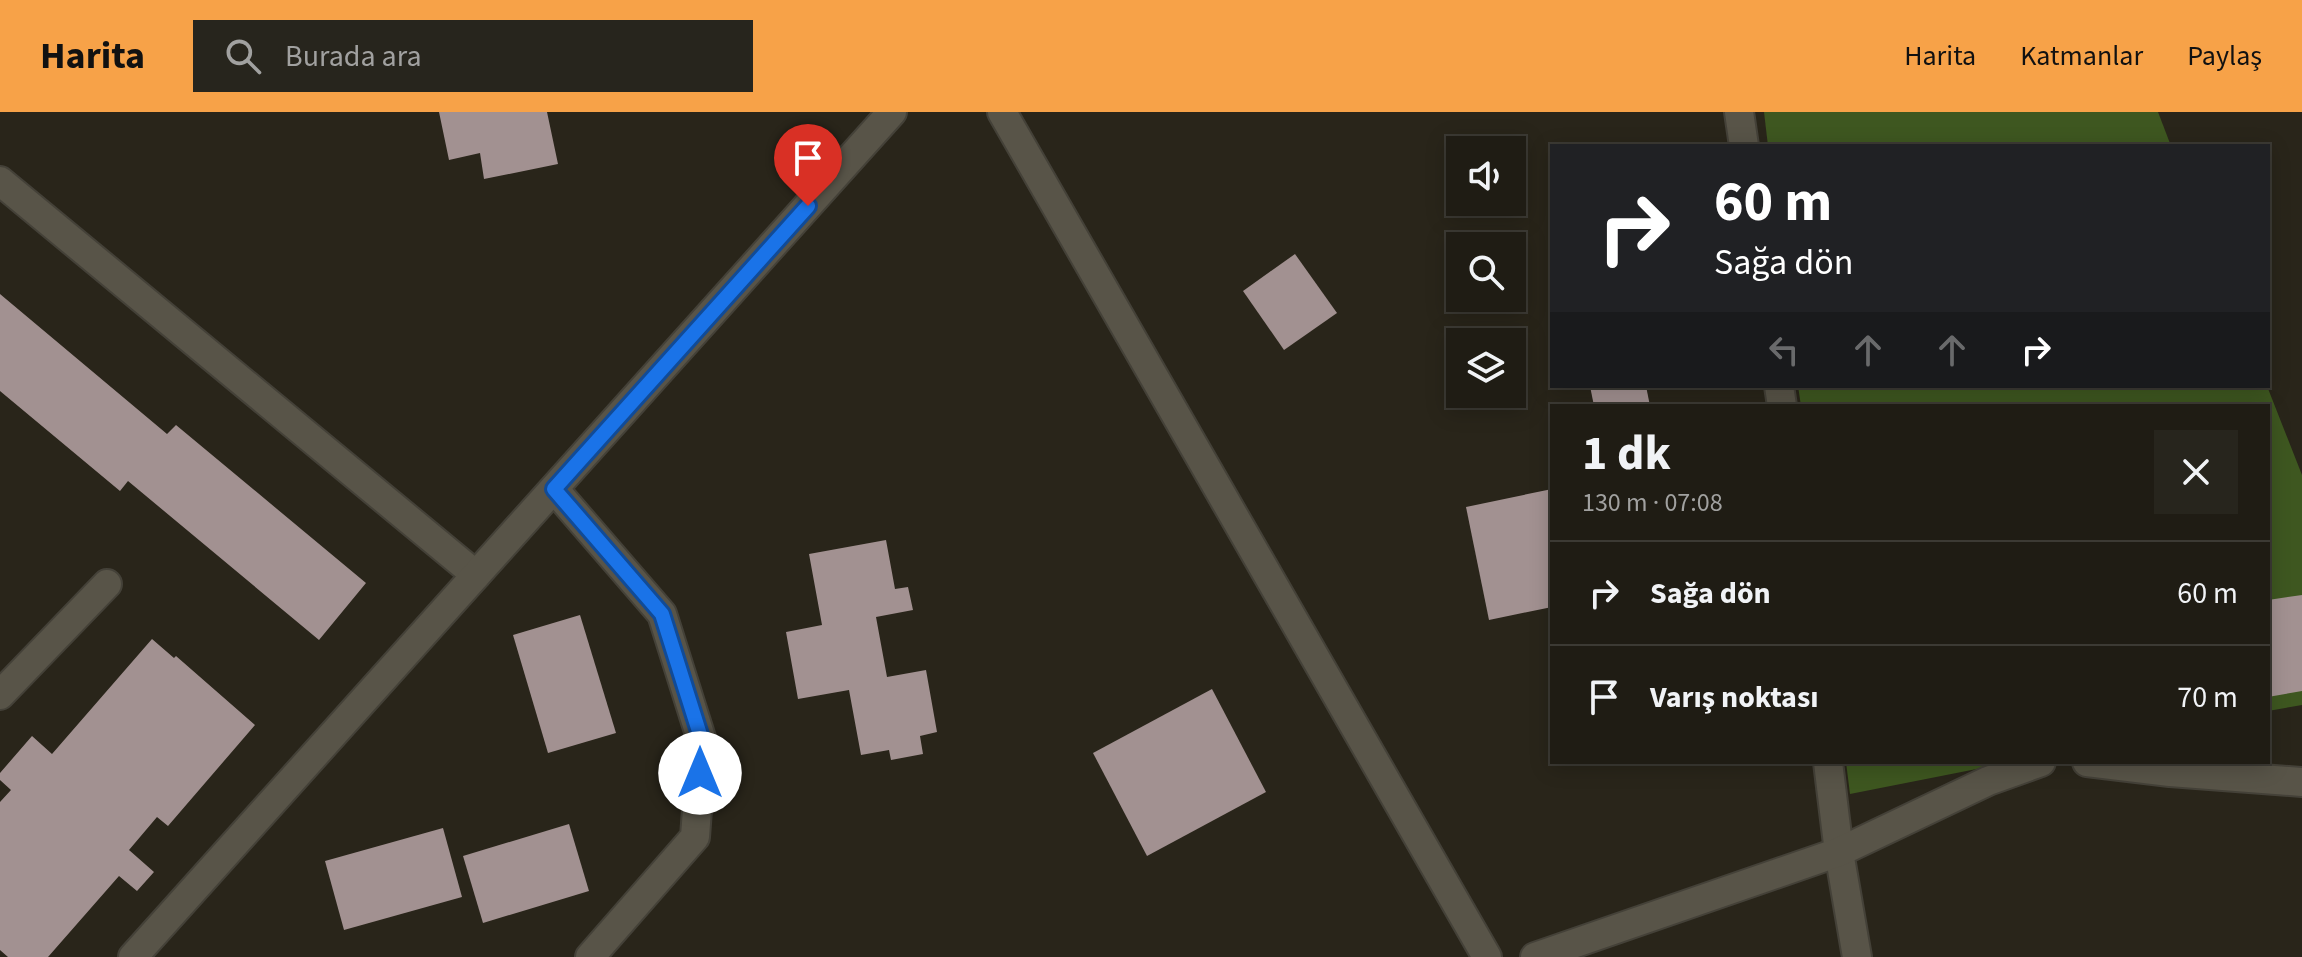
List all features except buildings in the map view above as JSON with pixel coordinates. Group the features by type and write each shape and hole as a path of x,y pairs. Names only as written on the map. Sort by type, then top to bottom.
{"street":[{"path":"133,957 892,112"},
{"path":"1002,112 1487,957"},
{"path":"1739,112 1744,144"},
{"path":"0,181 476,575"},
{"path":"554,489 662,614 702,741 695,837 590,957"},
{"path":"0,695 107,584"},
{"path":"1828,764 1857,957"},
{"path":"1535,957 1587,948 1839,852 1988,781 2035,764"},
{"path":"2104,764 2302,782"}],"green space":[{"path":"1764,112 2158,112 2170,144 1768,144"},
{"path":"1798,388 2268,388 2302,475 2302,705 2270,711 2270,404 1801,404"},
{"path":"1846,764 2002,764 1850,794"}],"route":[{"path":"700,773 702,741 662,614 554,489 808,206"}]}
